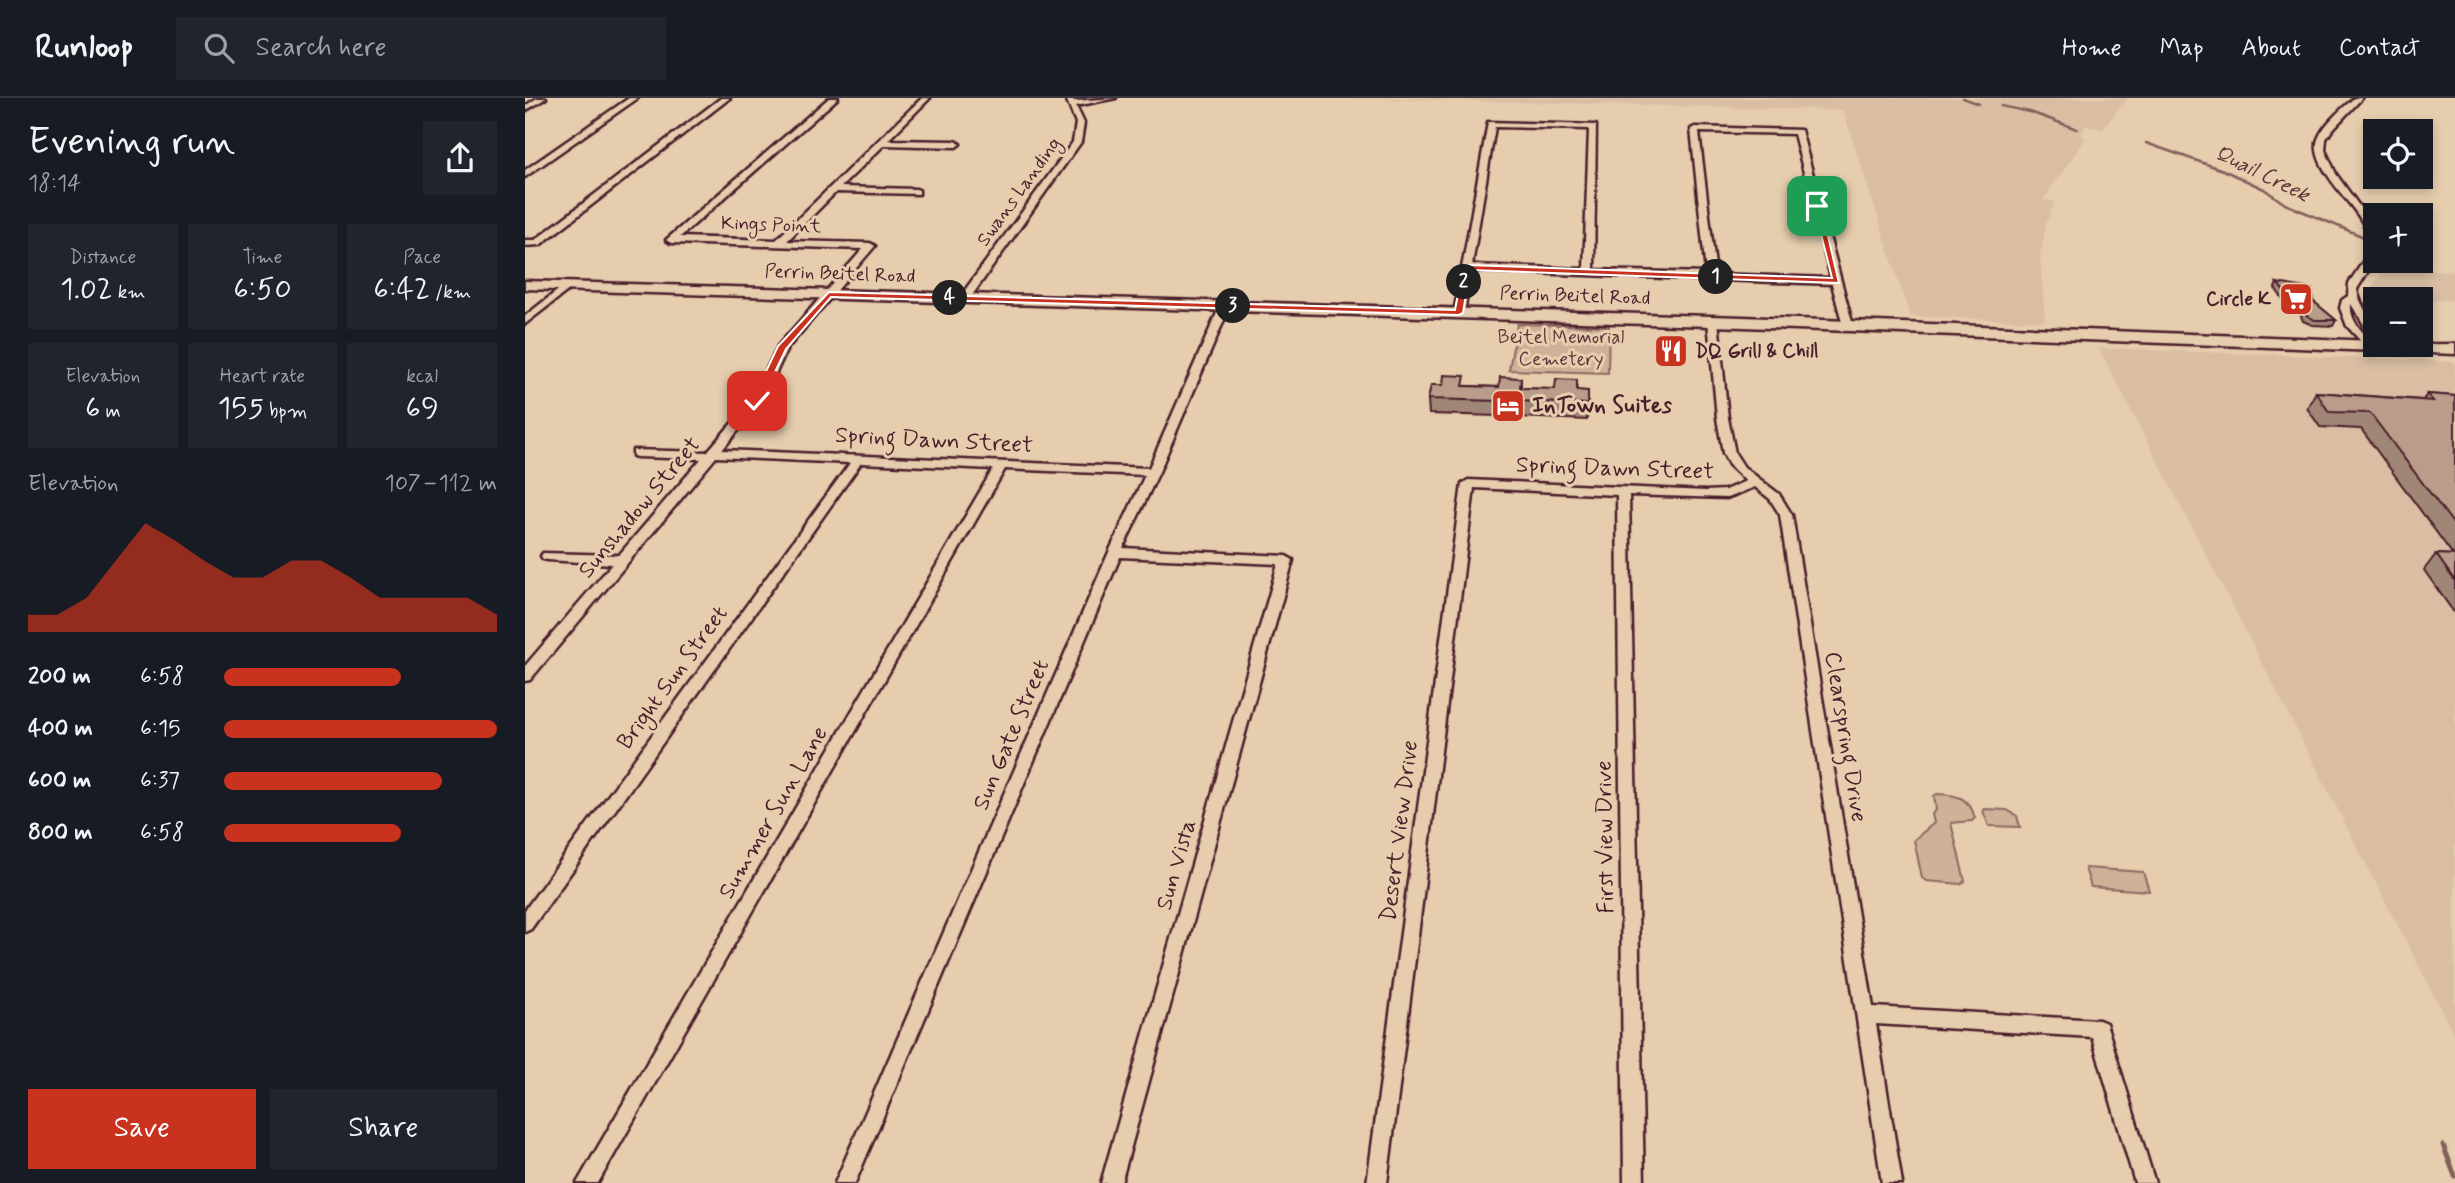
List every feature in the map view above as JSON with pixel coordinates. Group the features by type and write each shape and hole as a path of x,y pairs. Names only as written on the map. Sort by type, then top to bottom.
{"main road":[{"name":"Perrin Beitel Road","path":"525,285 2363,342"},
{"name":"Perrin Beitel Road","path":"2433,347 2455,349"}],"street":[{"path":"525,109 543,98"},
{"path":"525,174 633,98"},
{"path":"525,243 537,243 726,98"},
{"name":"Kings Point","path":"834,98 671,240 870,246"},
{"path":"779,243 926,98"},
{"name":"Swans Landing","path":"964,299 1077,142 1080,123 1070,102 1112,98"},
{"path":"2358,98 2320,142 2320,149 2329,173 2363,215"},
{"path":"1459,313 1491,124 1593,127 1589,272"},
{"path":"1711,276 1695,129 1798,132 1848,326"},
{"path":"881,142 956,144"},
{"path":"834,189 916,192"},
{"name":"Sunshadow Street","path":"525,676 757,401 782,348 870,246"},
{"path":"1467,268 1836,281"},
{"path":"2363,272 2352,286 2352,298 2346,302 2345,313 2358,333 2363,335"},
{"path":"525,321 566,286"},
{"name":"Sun Gate Street","path":"845,1183 1115,552 1225,306"},
{"name":"Clearspring Drive","path":"1713,321 1728,454 1733,463 1779,498 1786,515 1892,1183"},
{"name":"Spring Dawn Street","path":"637,453 859,458 1153,472"},
{"name":"Bright Sun Street","path":"525,925 859,458"},
{"name":"Summer Sun Lane","path":"587,1183 1001,465"},
{"name":"Spring Dawn Street","path":"1468,484 1727,494 1757,481"},
{"name":"Desert View Drive","path":"1377,1183 1468,484"},
{"name":"First View Drive","path":"1623,491 1633,1183"},
{"name":"Sun Vista","path":"1111,1183 1286,560 1115,552"},
{"path":"548,556 624,560"},
{"path":"1866,1015 2099,1029 2145,1183"}],"shaded area":[{"path":"1352,98 2127,98 2103,129 2086,126 2081,134 2086,138 2043,200 2055,201 2046,224 2040,257 2045,321 1910,316 1843,110"},
{"path":"2433,270 2455,272 2455,301 2433,300 2433,287 2372,287 2382,273 2433,273"},
{"path":"2099,348 2455,362 2455,1036"}],"green space":[{"name":"Beitel Memorial Cemetery","path":"1517,324 1609,326 1608,373 1509,370"},
{"path":"1951,795 1966,801 1975,818 1972,821 1951,823 1965,881 1961,884 1926,881 1922,878 1914,840 1934,823 1932,814 1936,810 1934,796"},
{"path":"2007,810 2017,816 2020,827 1989,826 1983,811"},
{"path":"2085,868 2143,872 2149,891 2091,887"}],"building":[{"path":"2277,283 2312,289 2313,301 2336,320 2315,320 2306,315 2299,298 2288,296"},
{"path":"1444,375 1465,376 1463,386 1499,387 1500,377 1521,378 1520,388 1555,389 1556,379 1577,380 1577,390 1588,391 1588,404 1518,401 1517,406 1500,405 1500,401 1428,399 1431,385 1443,385"},
{"path":"2316,392 2433,401 2427,394 2455,396 2455,526 2370,413 2329,412"},
{"path":"2436,554 2455,555 2455,581"}],"waterway":[{"name":"Quail Creek","path":"1963,98 1979,104"},
{"name":"Quail Creek","path":"2001,106 2030,112 2077,129"},
{"name":"Quail Creek","path":"2146,143 2223,170 2264,189 2285,204 2363,237"},
{"path":"2443,1145 2455,1176"}],"place":[{"name":"Circle K","path":"2296,299"},
{"name":"DQ Grill & Chill","path":"1671,351"},
{"name":"InTown Suites","path":"1508,406"}],"route":[{"path":"757,401 782,348 829,294 1459,313 1467,268 1836,281 1817,206"}]}
